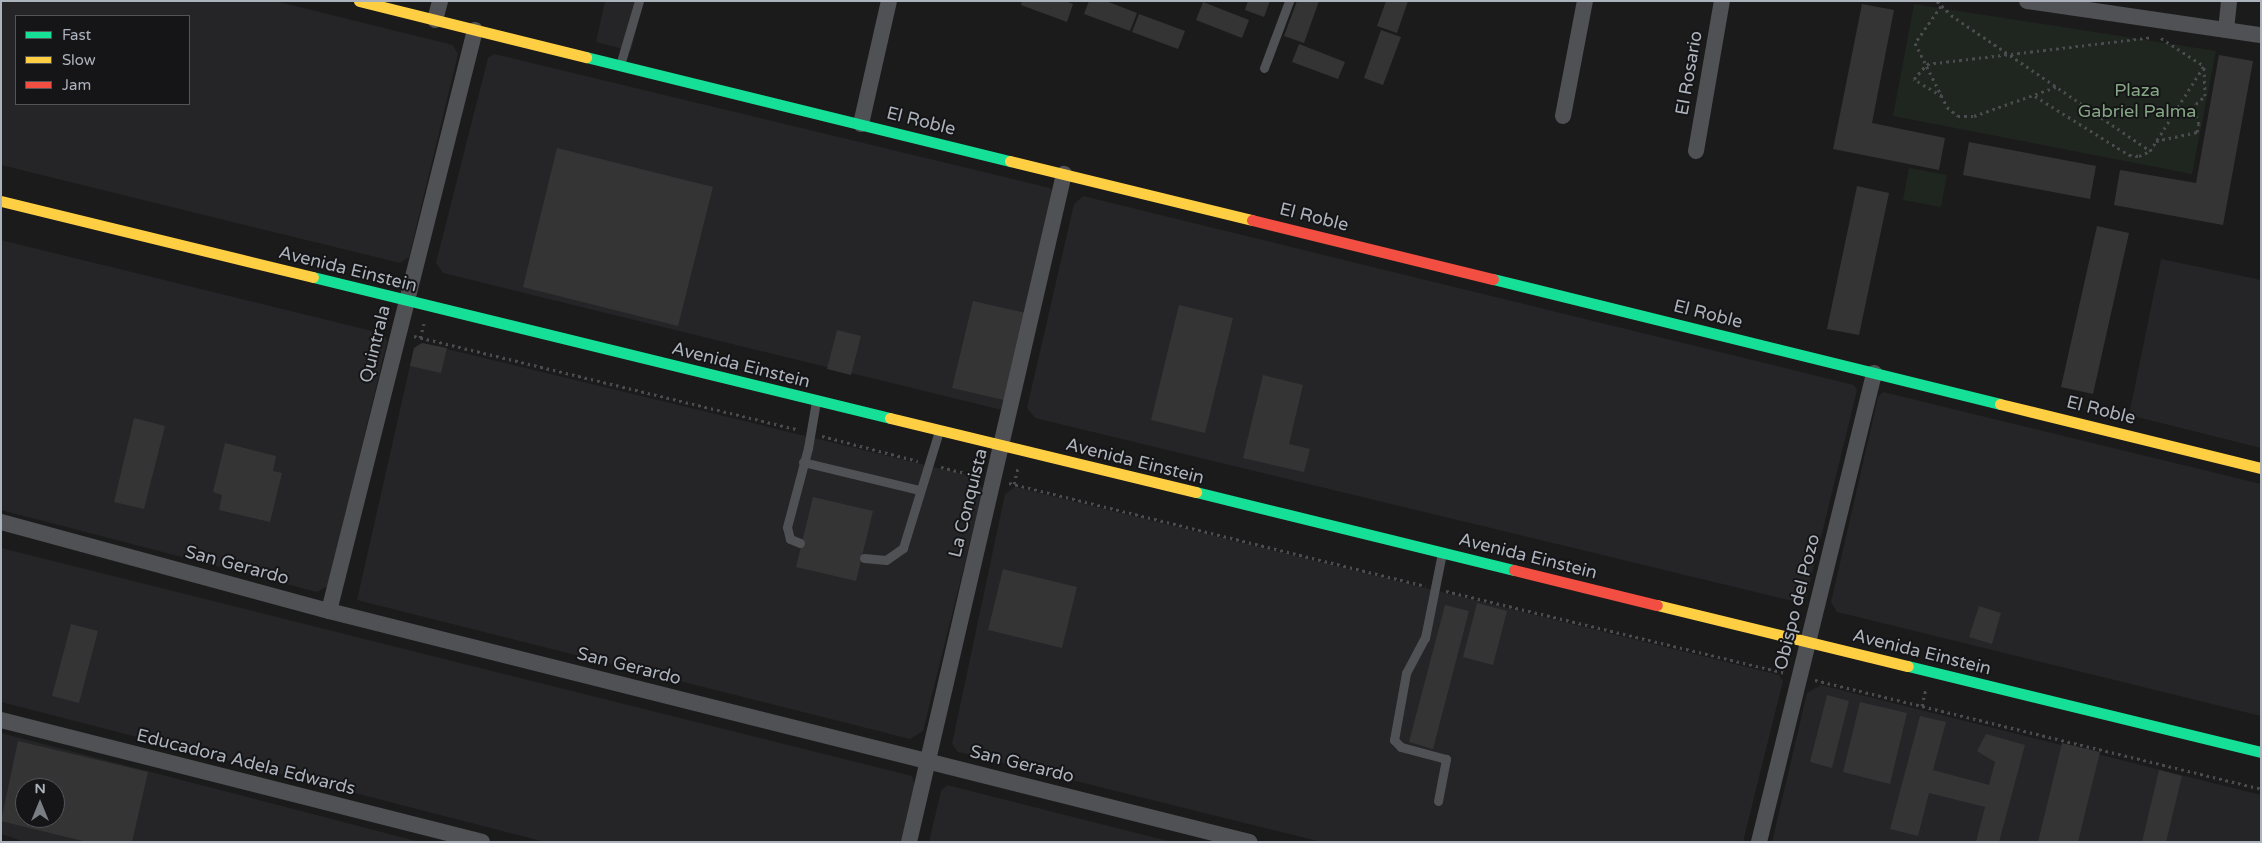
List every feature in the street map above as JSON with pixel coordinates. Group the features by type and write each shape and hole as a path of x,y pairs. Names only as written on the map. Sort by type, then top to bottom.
{"main road":[{"name":"El Roble","path":"359,1 2261,468"},
{"name":"Avenida Einstein","path":"1,201 407,302 2261,752"}],"street":[{"path":"435,20 440,1"},
{"path":"861,124 889,1"},
{"path":"1563,116 1585,1"},
{"name":"El Rosario","path":"1696,151 1722,1"},
{"path":"2027,1 2261,35"},
{"path":"2226,30 2229,1"},
{"name":"Quintrala","path":"329,611 475,30"},
{"name":"La Conquista","path":"910,842 1064,174"},
{"name":"Obispo del Pozo","path":"1759,842 1874,373"},
{"name":"San Gerardo","path":"1,522 329,611 1249,842"},
{"name":"Educadora Adela Edwards","path":"1,720 482,842"}],"lane":[{"path":"620,65 639,1"},
{"path":"1264,68 1289,1"},
{"path":"800,543 790,539 786,527 812,433 816,401"},
{"path":"864,558 886,560 903,548 919,490 930,464 939,431"},
{"path":"803,462 919,490"},
{"path":"1438,801 1446,759 1401,746 1394,740 1406,673 1425,638 1442,553"}],"path":[{"path":"1937,1 1941,6 2008,54 2150,151"},
{"path":"1941,6 1915,43 1947,107 1958,116 1974,116 2056,87"},
{"path":"1942,96 1914,79 1927,64 2158,36 2204,66"},
{"path":"2035,96 2128,155 2139,156 2150,151 2204,66"},
{"path":"2156,141 2197,132 2199,124 2194,111 2196,104 2205,96 2204,66"},
{"path":"399,333 2261,789"}],"shaded area":[{"path":"1,1 275,1 453,45 458,54 409,257 400,263 1,165"},
{"path":"605,1 644,1 631,51 596,42"},
{"path":"494,54 1050,188 1054,195 1002,410 443,273 436,263 488,58"},
{"path":"1083,196 1854,385 1857,390 1806,599 1801,603 1035,418 1027,408 1074,204"},
{"path":"1,240 384,334 387,342 328,586 317,592 1,510"},
{"path":"2161,259 2261,280 2261,448 2129,415"},
{"path":"422,343 975,477 983,490 923,731 910,739 357,600 414,348"},
{"path":"1883,392 2261,484 2261,716 1837,612 1831,602 1878,397"},
{"path":"1015,487 1779,675 1783,681 1743,842 1322,842 958,752 952,744 1005,494"},
{"path":"1,548 912,776 915,786 902,842 545,842 1,702"},
{"path":"1821,685 2261,795 2261,842 1772,842 1807,693"},
{"path":"1,733 420,842 25,842 1,834"},
{"path":"947,785 1172,842 929,842 941,791"}],"green space":[{"name":"Plaza Gabriel Palma","path":"1914,4 2216,51 2192,174 1893,116"},
{"path":"1909,168 1947,175 1941,207 1903,200"}],"building":[{"path":"1022,1 1066,1 1073,4 1067,22 1021,5"},
{"path":"1089,1 1106,1 1137,13 1130,31 1084,14"},
{"path":"1248,1 1270,1 1264,17 1245,10"},
{"path":"1297,1 1319,1 1304,43 1284,36"},
{"path":"1386,1 1408,1 1397,33 1377,26"},
{"path":"1203,2 1249,20 1242,38 1196,20"},
{"path":"1862,4 1894,10 1872,123 1945,138 1939,170 1833,149"},
{"path":"1139,14 1185,31 1178,49 1132,32"},
{"path":"1381,30 1401,37 1383,85 1364,78"},
{"path":"1299,44 1345,62 1338,79 1292,62"},
{"path":"2219,55 2253,61 2223,225 2114,205 2120,170 2196,183"},
{"path":"1969,142 2096,166 2090,199 1963,175"},
{"path":"557,148 713,187 678,326 523,287"},
{"path":"1857,186 1889,193 1859,335 1827,329"},
{"path":"2097,226 2129,233 2093,394 2061,387"},
{"path":"973,301 1026,313 1004,400 952,388"},
{"path":"1179,305 1233,318 1205,433 1151,420"},
{"path":"837,330 861,336 851,375 827,369"},
{"path":"422,343 447,348 441,373 410,366 414,348"},
{"path":"1263,375 1303,385 1289,444 1310,449 1304,472 1243,458"},
{"path":"134,418 165,426 144,509 114,502"},
{"path":"225,443 276,456 273,471 282,473 270,522 219,510 222,495 213,492"},
{"path":"813,497 873,511 856,581 796,567"},
{"path":"1003,569 1077,587 1062,648 988,630"},
{"path":"1477,603 1507,611 1493,665 1463,657"},
{"path":"1445,605 1469,611 1433,749 1409,742"},
{"path":"1979,606 2001,613 1992,644 1969,637"},
{"path":"71,624 98,631 79,703 52,696"},
{"path":"1827,695 1849,701 1832,768 1810,762"},
{"path":"1860,702 1907,713 1890,784 1843,772"},
{"path":"1920,716 1946,722 1933,770 1989,785 1995,762 1977,751 1986,734 2025,745 1999,842 1976,842 1985,807 1929,793 1918,836 1890,829"},
{"path":"18,741 148,772 132,842 87,842 30,828 65,828 65,778 15,778 15,824 1,821"},
{"path":"2062,743 2100,752 2078,842 2038,842"},
{"path":"2159,770 2182,776 2166,842 2142,842"}],"traffic: fast":[{"path":"586,57 1010,161"},
{"path":"313,277 890,418"},
{"path":"1493,279 2000,404"},
{"path":"1196,492 1514,570"},
{"path":"1908,666 2261,752"}],"traffic: slow":[{"path":"359,1 586,57"},
{"path":"1010,161 1252,220"},
{"path":"1,201 313,277"},
{"path":"2000,404 2261,468"},
{"path":"890,418 1196,492"},
{"path":"1657,605 1908,666"}],"traffic: jam":[{"path":"1252,220 1493,279"},
{"path":"1514,570 1657,605"}]}
